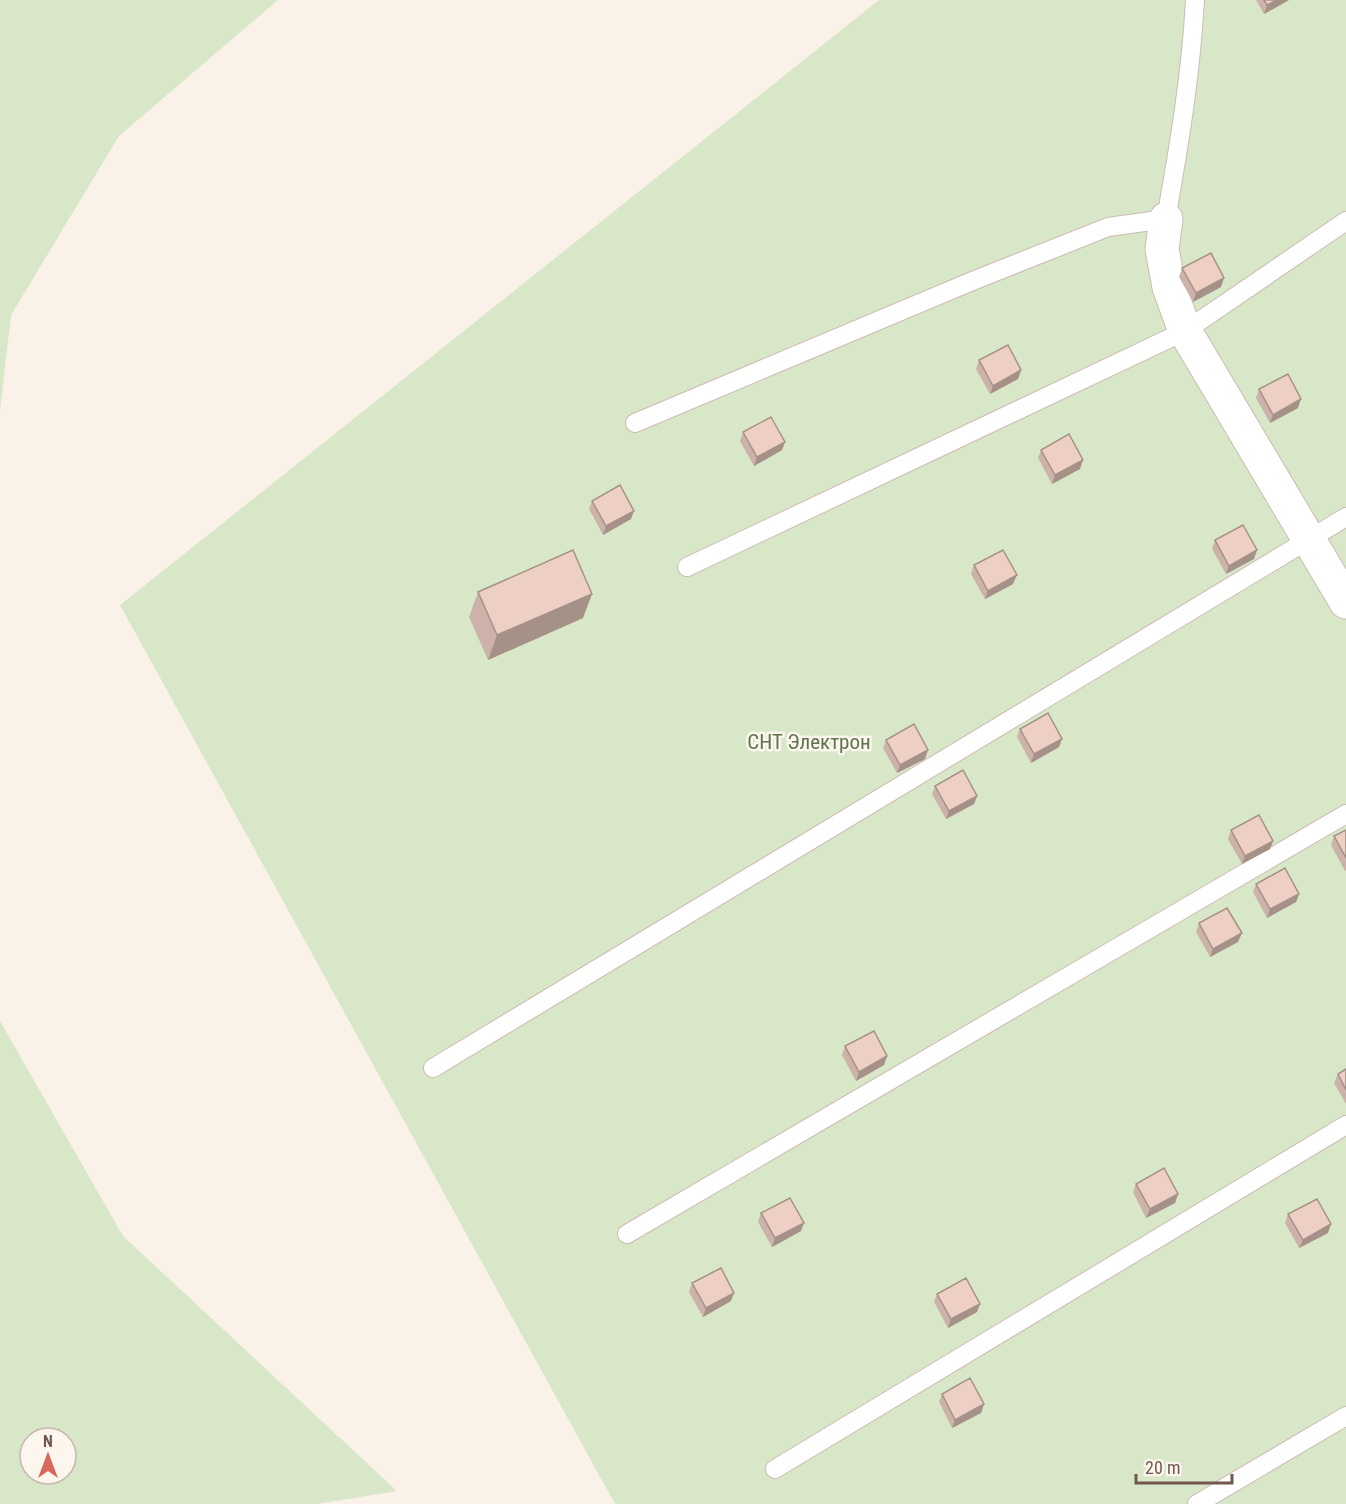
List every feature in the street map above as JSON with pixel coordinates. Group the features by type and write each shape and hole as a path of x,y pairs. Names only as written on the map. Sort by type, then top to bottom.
{"street":[{"path":"1166,219 1162,249 1169,287 1185,330 1346,602"}],"lane":[{"path":"635,423 970,282 1108,227 1166,219 1178,154 1193,46 1195,0"},
{"path":"687,567 1185,330 1346,221"},
{"path":"433,1068 1346,517"},
{"path":"627,1233 1346,814"},
{"path":"775,1469 1346,1125"},
{"path":"1197,1504 1346,1416"}],"green space":[{"path":"0,0 278,0 119,136 11,315 0,411"},
{"name":"СНТ Электрон","path":"879,0 1346,0 1346,1504 615,1504 120,605"},
{"path":"0,1021 123,1236 397,1491 317,1504 0,1504"}],"building":[{"path":"1264,0 1277,0 1267,5"},
{"path":"1211,253 1224,278 1196,293 1182,268"},
{"path":"1008,345 1021,370 993,386 979,360"},
{"path":"1288,374 1301,399 1273,415 1259,389"},
{"path":"771,417 785,442 757,457 743,432"},
{"path":"1069,434 1083,460 1055,475 1041,450"},
{"path":"620,485 634,511 606,526 592,501"},
{"path":"1243,525 1257,550 1229,566 1215,540"},
{"path":"573,550 592,594 497,635 478,592"},
{"path":"1003,550 1017,575 988,591 974,565"},
{"path":"1048,713 1062,739 1034,754 1020,729"},
{"path":"914,724 928,750 900,765 886,740"},
{"path":"963,770 977,796 949,811 935,786"},
{"path":"1259,815 1273,841 1245,856 1231,830"},
{"path":"1346,830 1346,858 1334,836"},
{"path":"1285,868 1299,894 1270,909 1256,884"},
{"path":"1227,908 1242,933 1213,949 1199,923"},
{"path":"874,1031 887,1056 859,1072 845,1046"},
{"path":"1346,1069 1346,1090 1338,1074"},
{"path":"1164,1168 1178,1194 1150,1209 1136,1184"},
{"path":"790,1198 804,1223 775,1238 761,1213"},
{"path":"1317,1199 1331,1224 1303,1240 1288,1214"},
{"path":"721,1268 734,1293 706,1308 692,1283"},
{"path":"966,1278 980,1304 951,1319 937,1294"},
{"path":"970,1378 984,1404 955,1420 942,1394"}]}
